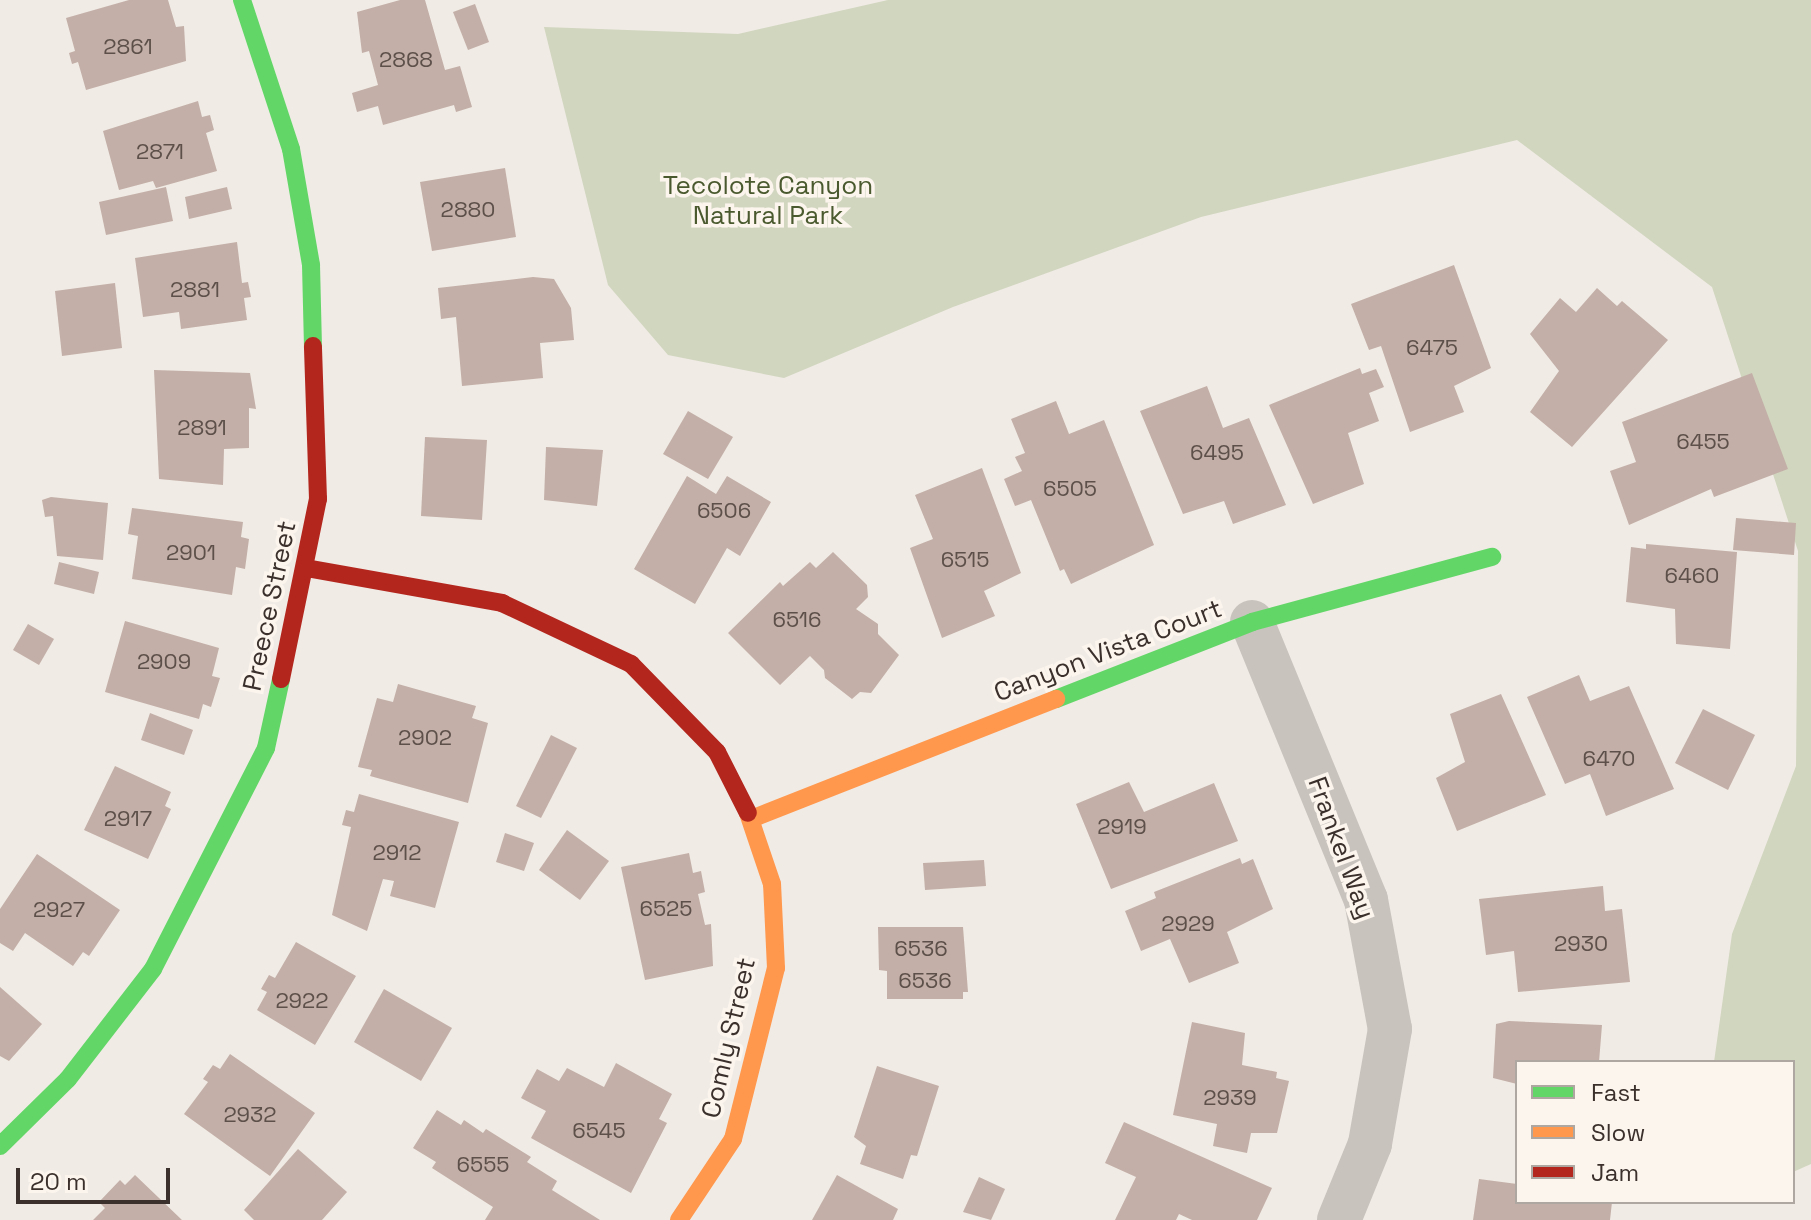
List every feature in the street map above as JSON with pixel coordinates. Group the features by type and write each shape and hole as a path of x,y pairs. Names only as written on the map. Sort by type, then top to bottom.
{"street":[{"name":"Preece Street","path":"0,1146 68,1079 153,969 266,748 306,568 318,499 311,265 291,149 242,0"},
{"name":"Canyon Vista Court","path":"751,819 1252,622 1492,557"},
{"name":"Comly Street","path":"306,568 502,603 631,664 717,752 751,819 772,884 776,968 733,1139 679,1220"},
{"name":"Frankel Way","path":"1252,622 1366,900 1390,1029 1370,1144 1339,1220"}],"green space":[{"name":"Tecolote Canyon Natural Park","path":"888,0 1811,0 1811,1164 1795,1171 1795,1060 1714,1060 1732,934 1796,766 1798,551 1712,287 1517,140 1201,217 953,307 784,378 668,355 608,285 544,27 738,34"}],"building":[{"path":"129,0 168,0 176,27 184,26 186,61 86,90 78,62 72,64 69,53 75,51 66,18"},
{"path":"400,0 425,0 445,70 460,66 472,107 456,112 454,105 383,125 378,106 357,112 352,93 378,85 369,51 362,53 357,12"},
{"path":"475,4 489,42 468,50 453,12"},
{"path":"198,101 202,117 210,115 214,130 206,133 217,171 156,188 153,181 119,190 103,131"},
{"path":"505,168 516,237 432,251 420,182"},
{"path":"166,187 173,221 106,235 99,202"},
{"path":"227,187 232,209 189,219 185,197"},
{"path":"237,242 242,283 248,282 251,297 244,298 247,320 181,329 179,312 143,317 135,258"},
{"path":"1454,265 1491,368 1454,386 1464,412 1410,432 1381,346 1369,350 1351,304"},
{"path":"533,277 554,279 571,308 574,340 540,343 543,378 462,386 456,317 441,319 438,288"},
{"path":"115,283 122,348 62,356 55,291"},
{"path":"1597,288 1617,306 1622,301 1668,340 1572,447 1530,412 1559,371 1530,334 1560,298 1576,312"},
{"path":"1360,368 1362,374 1376,369 1384,387 1369,393 1379,421 1348,433 1364,484 1313,504 1269,405"},
{"path":"154,370 250,373 256,409 249,408 249,448 224,449 223,485 159,479"},
{"path":"1752,373 1788,469 1714,497 1711,489 1629,525 1610,471 1636,462 1622,422"},
{"path":"1207,386 1223,428 1249,418 1286,505 1233,524 1224,501 1183,514 1140,411"},
{"path":"1056,401 1069,434 1104,420 1154,545 1071,584 1064,569 1060,571 1031,500 1015,506 1004,479 1022,471 1015,457 1025,453 1011,419"},
{"path":"688,411 733,437 708,479 663,454"},
{"path":"425,437 487,440 482,520 421,516"},
{"path":"546,447 603,450 597,506 544,500"},
{"path":"982,468 1021,573 984,591 995,616 942,638 910,548 933,539 915,495"},
{"path":"687,476 716,494 727,476 771,502 740,556 727,548 695,604 634,569"},
{"path":"51,497 108,503 103,560 57,556 53,516 45,517 42,500"},
{"path":"132,508 243,522 241,537 249,539 245,569 236,567 232,595 132,579 138,536 128,534"},
{"path":"1736,518 1796,523 1794,555 1733,550"},
{"path":"1646,544 1737,552 1730,649 1676,644 1675,609 1626,602 1631,547 1646,549"},
{"path":"833,552 867,585 868,597 856,609 878,624 878,634 899,655 871,693 860,692 852,699 825,678 824,670 810,656 780,685 728,633 780,582 783,586 810,562 816,568"},
{"path":"59,562 99,572 94,594 54,584"},
{"path":"125,621 219,648 212,676 220,678 211,707 203,704 199,719 105,692"},
{"path":"28,624 54,639 39,665 13,650"},
{"path":"1579,675 1590,701 1629,686 1674,789 1606,816 1590,774 1565,784 1527,697"},
{"path":"398,684 476,706 472,718 488,723 468,803 370,776 372,770 358,767 377,698 393,702"},
{"path":"1501,694 1546,795 1457,831 1436,778 1465,762 1450,714"},
{"path":"1703,709 1755,735 1728,790 1675,763"},
{"path":"150,713 193,730 184,755 141,740"},
{"path":"551,735 577,748 541,818 516,806"},
{"path":"115,766 171,792 165,806 171,809 148,859 84,830"},
{"path":"1129,782 1144,812 1214,783 1238,841 1111,889 1076,804"},
{"path":"359,794 459,822 435,908 390,896 394,881 383,879 367,931 332,915 351,827 342,825 346,810 354,812"},
{"path":"567,830 609,861 580,900 539,870"},
{"path":"505,833 534,843 524,871 496,862"},
{"path":"689,853 693,873 701,871 705,892 698,894 705,925 711,924 713,966 645,980 621,867"},
{"path":"37,854 120,910 89,956 83,952 73,966 25,933 13,951 0,943 0,909"},
{"path":"1240,858 1242,864 1253,859 1273,909 1227,932 1239,963 1189,983 1170,939 1141,951 1125,911 1156,898 1154,892"},
{"path":"984,860 986,886 925,890 923,863"},
{"path":"1603,886 1605,911 1622,909 1630,982 1518,992 1514,951 1486,955 1479,899"},
{"path":"878,927 963,927 968,992 963,992 963,999 887,999 887,971 879,970"},
{"path":"296,942 356,976 315,1045 257,1010 267,992 261,989 269,975 275,978"},
{"path":"0,987 42,1024 9,1061 0,1056"},
{"path":"384,989 452,1028 421,1081 354,1042"},
{"path":"1509,1021 1602,1025 1599,1060 1515,1060 1515,1084 1493,1078 1496,1024"},
{"path":"1192,1022 1245,1033 1242,1065 1277,1072 1276,1078 1289,1081 1277,1133 1251,1133 1247,1153 1213,1146 1217,1124 1173,1115"},
{"path":"230,1054 315,1113 270,1176 184,1114 208,1082 203,1079 213,1065 220,1069"},
{"path":"616,1063 672,1094 659,1119 667,1123 631,1193 531,1138 546,1111 521,1098 537,1069 559,1081 567,1068 604,1087"},
{"path":"877,1066 939,1086 917,1156 911,1155 903,1179 860,1164 866,1146 854,1137"},
{"path":"437,1110 461,1125 464,1120 483,1133 486,1129 531,1157 527,1162 557,1181 552,1190 600,1220 485,1220 493,1207 432,1168 436,1162 413,1148"},
{"path":"1124,1122 1272,1188 1257,1220 1192,1220 1179,1214 1176,1220 1115,1220 1136,1177 1105,1163"},
{"path":"298,1149 347,1192 322,1220 254,1220 244,1210"},
{"path":"135,1175 182,1220 93,1220 105,1208 99,1202 120,1180 125,1185"},
{"path":"837,1175 898,1209 893,1220 812,1220"},
{"path":"979,1177 1005,1189 991,1220 963,1212"},
{"path":"1479,1179 1515,1184 1515,1204 1612,1204 1610,1220 1473,1220"}],"traffic: fast":[{"path":"242,0 291,149 311,265 313,346"},
{"path":"1056,699 1252,622 1492,557"},
{"path":"0,1146 68,1079 153,969 266,748 281,679"}],"traffic: slow":[{"path":"751,819 1056,699"},
{"path":"679,1220 733,1139 776,968 772,884 748,813"}],"traffic: jam":[{"path":"281,679 318,499 313,346"},
{"path":"306,568 502,603 631,664 717,752 748,813"}]}
